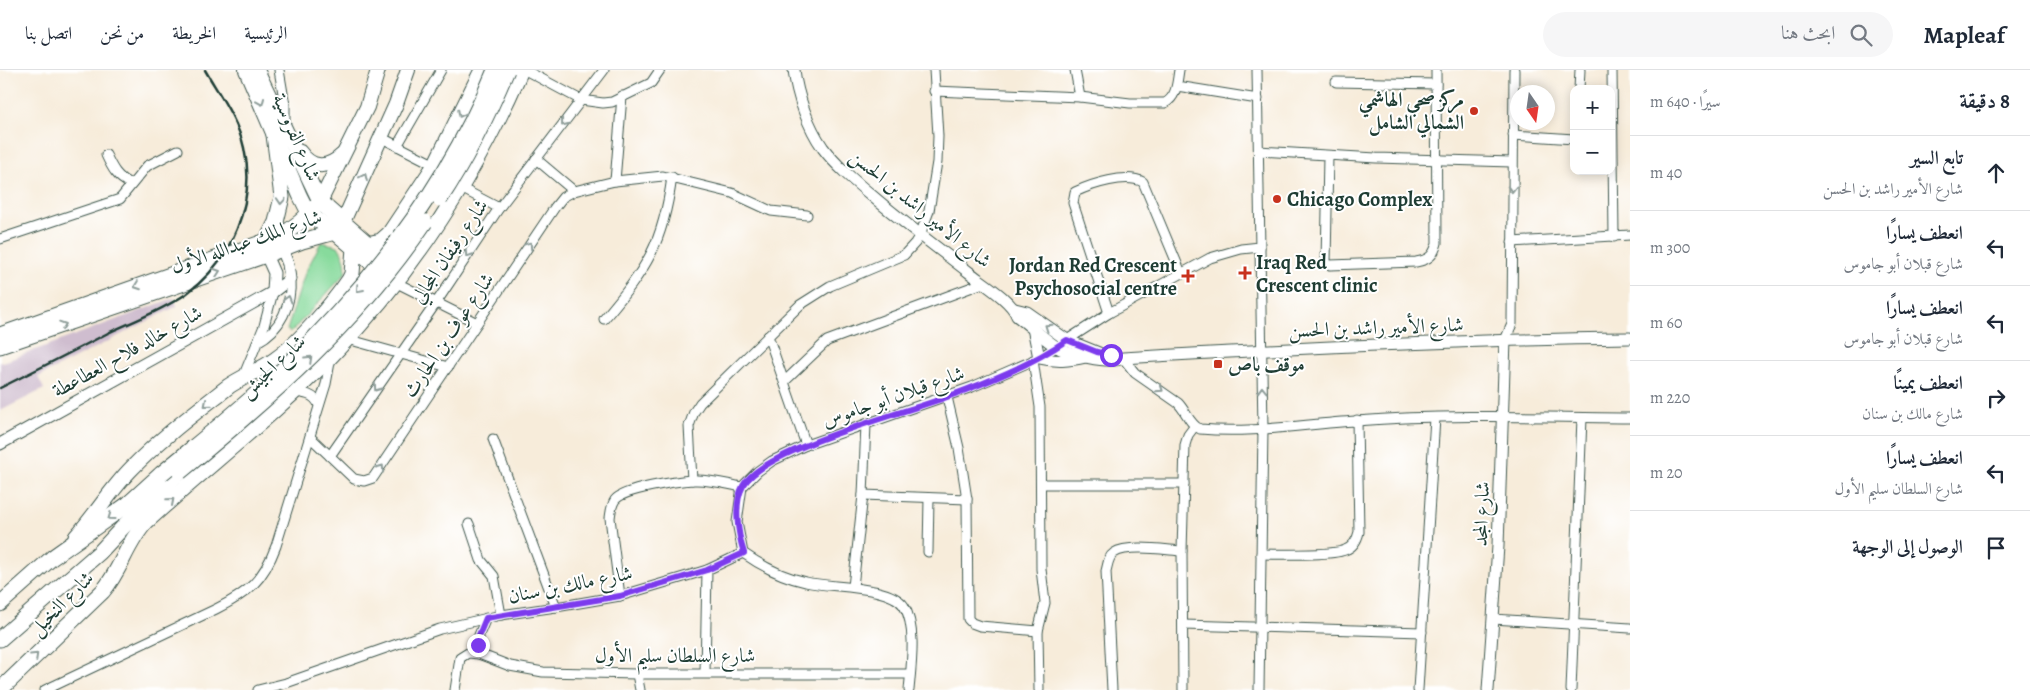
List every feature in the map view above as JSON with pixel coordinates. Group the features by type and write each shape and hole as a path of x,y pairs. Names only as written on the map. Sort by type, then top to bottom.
{"main road":[{"name":"شارع الفروسية","path":"246,70 280,130 291,140 320,202 339,227 399,278"},
{"name":"شارع الفروسية","path":"257,70 280,130 300,196 309,214 339,227"},
{"name":"شارع الملك عبدالله الأول","path":"0,346 266,249 309,214 320,202 367,107 378,70"},
{"name":"شارع الملك عبدالله الأول","path":"0,335 266,249 282,249 339,227 382,138 408,70"},
{"path":"66,548 92,520 131,468 216,396 242,377 266,366 283,354 314,322 349,280 361,246 381,241 389,234 434,165 482,70"},
{"name":"شارع الجيش","path":"0,604 44,564 116,514 282,371 327,325 386,258 411,225 441,179 477,111 495,70"},
{"name":"شارع الجيش","path":"0,639 100,552 130,529 180,472 295,374 337,333 402,257 458,172 507,70"},
{"path":"130,529 150,518 331,357 399,278 461,188 495,128 521,70"},
{"path":"266,249 276,222 282,197 280,130"},
{"path":"291,140 302,156 315,165 326,166 346,151"},
{"name":"شارع النخيل","path":"0,690 103,591 118,570 130,529"}],"street":[{"path":"279,70 285,104 280,130"},
{"path":"397,146 441,70"},
{"path":"525,70 582,100 607,103 651,84 660,70"},
{"name":"شارع رفيفان المجالي","path":"330,456 499,208 604,70"},
{"name":"شارع الأمير راشد بن الحسن","path":"794,70 811,128 838,166 860,186 1015,309 1027,312 1067,340 1097,352 1120,355 1123,358"},
{"path":"692,480 689,426 694,412 700,403 800,305 830,286 904,255 920,235 929,211 937,162 938,136 934,70"},
{"path":"1075,70 1080,97"},
{"path":"934,91 1080,97 1130,103 1165,104 1173,97 1177,86 1179,70"},
{"path":"1257,70 1263,429 1259,690"},
{"path":"1328,156 1326,261 1328,265 1416,262 1426,260 1432,256 1437,243 1435,160 1436,70"},
{"path":"1505,340 1512,324 1514,70"},
{"path":"1579,85 1580,70"},
{"path":"1612,70 1614,237"},
{"path":"1336,82 1436,84"},
{"path":"1177,86 1258,100"},
{"path":"615,181 622,96"},
{"path":"1513,135 1570,139"},
{"path":"382,138 434,165"},
{"path":"0,239 120,199 148,166 178,150"},
{"path":"1258,151 1328,156 1512,162"},
{"path":"106,155 115,173 131,184"},
{"path":"536,159 574,191 615,181 672,177 732,193 771,211 807,215"},
{"path":"604,319 638,278 656,246 668,210 672,177"},
{"path":"1109,313 1073,202 1075,192 1095,184 1124,179 1144,182 1181,273"},
{"path":"461,188 499,208"},
{"name":"شارع عوف بن الحارث","path":"310,437 354,479 364,481 373,478 559,201 569,192 574,191"},
{"path":"1512,242 1630,235"},
{"name":"شارع قبلان أبو جاموس","path":"742,487 758,471 772,461 806,445 947,397 1036,359 1109,313 1210,258 1226,252 1260,247"},
{"path":"242,377 267,318 273,292 274,273 266,249"},
{"path":"257,342 271,334 278,326 289,300 290,279 288,264 282,249"},
{"name":"شارع الفروسية","path":"399,278 436,303 476,324"},
{"name":"شارع خالد فلاح العطاعطة","path":"0,444 236,306 273,292 290,279"},
{"path":"785,381 827,341 983,283"},
{"name":"شارع الأمير راشد بن الحسن","path":"1015,309 1017,316 1057,347 1106,362 1123,358 1262,350 1505,340 1630,338"},
{"path":"1033,328 1040,407 1042,484 1041,569 1045,603 1038,631 1039,690"},
{"path":"768,336 806,445"},
{"path":"347,339 448,367"},
{"name":"شارع المجد","path":"1488,690 1494,619 1505,340"},
{"path":"45,690 216,609 250,589 259,579 270,563 329,375 331,357"},
{"path":"1036,359 1056,362 1088,357"},
{"path":"1123,358 1136,373 1178,403 1197,428"},
{"path":"293,392 309,394 320,405"},
{"path":"947,397 959,448 967,499 968,619 980,626 1038,631"},
{"path":"1418,690 1435,418"},
{"path":"1183,690 1182,551 1186,440 1197,428 1263,429 1357,420 1435,418 1630,418"},
{"path":"1571,690 1582,418"},
{"path":"1261,554 1337,552 1352,547 1359,532 1357,420"},
{"path":"853,587 863,495 866,424"},
{"path":"493,439 556,607"},
{"path":"620,596 610,518 611,508 616,498 626,492 692,480 742,487 737,522 744,553 772,572 786,577 832,587 853,587 884,592 897,598 904,606 912,631 909,690"},
{"path":"1042,484 1184,484"},
{"path":"863,495 967,499"},
{"path":"928,552 929,498"},
{"path":"469,524 481,560 494,576 502,615"},
{"path":"1112,690 1106,571 1108,560 1113,554 1131,549 1182,551"},
{"name":"شارع مالك بن سنان","path":"258,690 287,686 440,629 502,615 620,596 707,570 744,553"},
{"path":"705,673 707,570"},
{"path":"455,690 460,658 468,653 479,654 479,635 486,618"},
{"path":"1494,619 1630,628"},
{"path":"1183,625 1422,632"},
{"name":"شارع السلطان سليم الأول","path":"479,654 495,661 527,670 638,674 910,674"},
{"path":"638,674 640,690"}],"shaded area":[{"path":"174,298 177,306 38,377 44,389 0,411 0,361 1,363"}],"green space":[{"path":"321,242 338,246 346,266 345,274 291,332 287,330 305,273"}],"railway":[{"path":"0,388 177,300 202,281 228,248 243,210 247,189 247,169 244,148 237,127 205,70"}],"place":[{"name":"مركز صحي الهاشمي الشمالي الشامل","path":"1474,111"},
{"name":"Chicago Complex","path":"1277,199"},
{"name":"Iraq Red Crescent clinic","path":"1245,273"},
{"name":"Jordan Red Crescent Psychosocial centre","path":"1188,276"},
{"name":"موقف باص","path":"1218,364"}],"route":[{"path":"478,645 479,635 486,618 620,596 707,570 744,553 739,539 737,522 742,487 758,471 772,461 806,445 972,387 1039,358 1067,340 1097,352 1111,355"}]}
